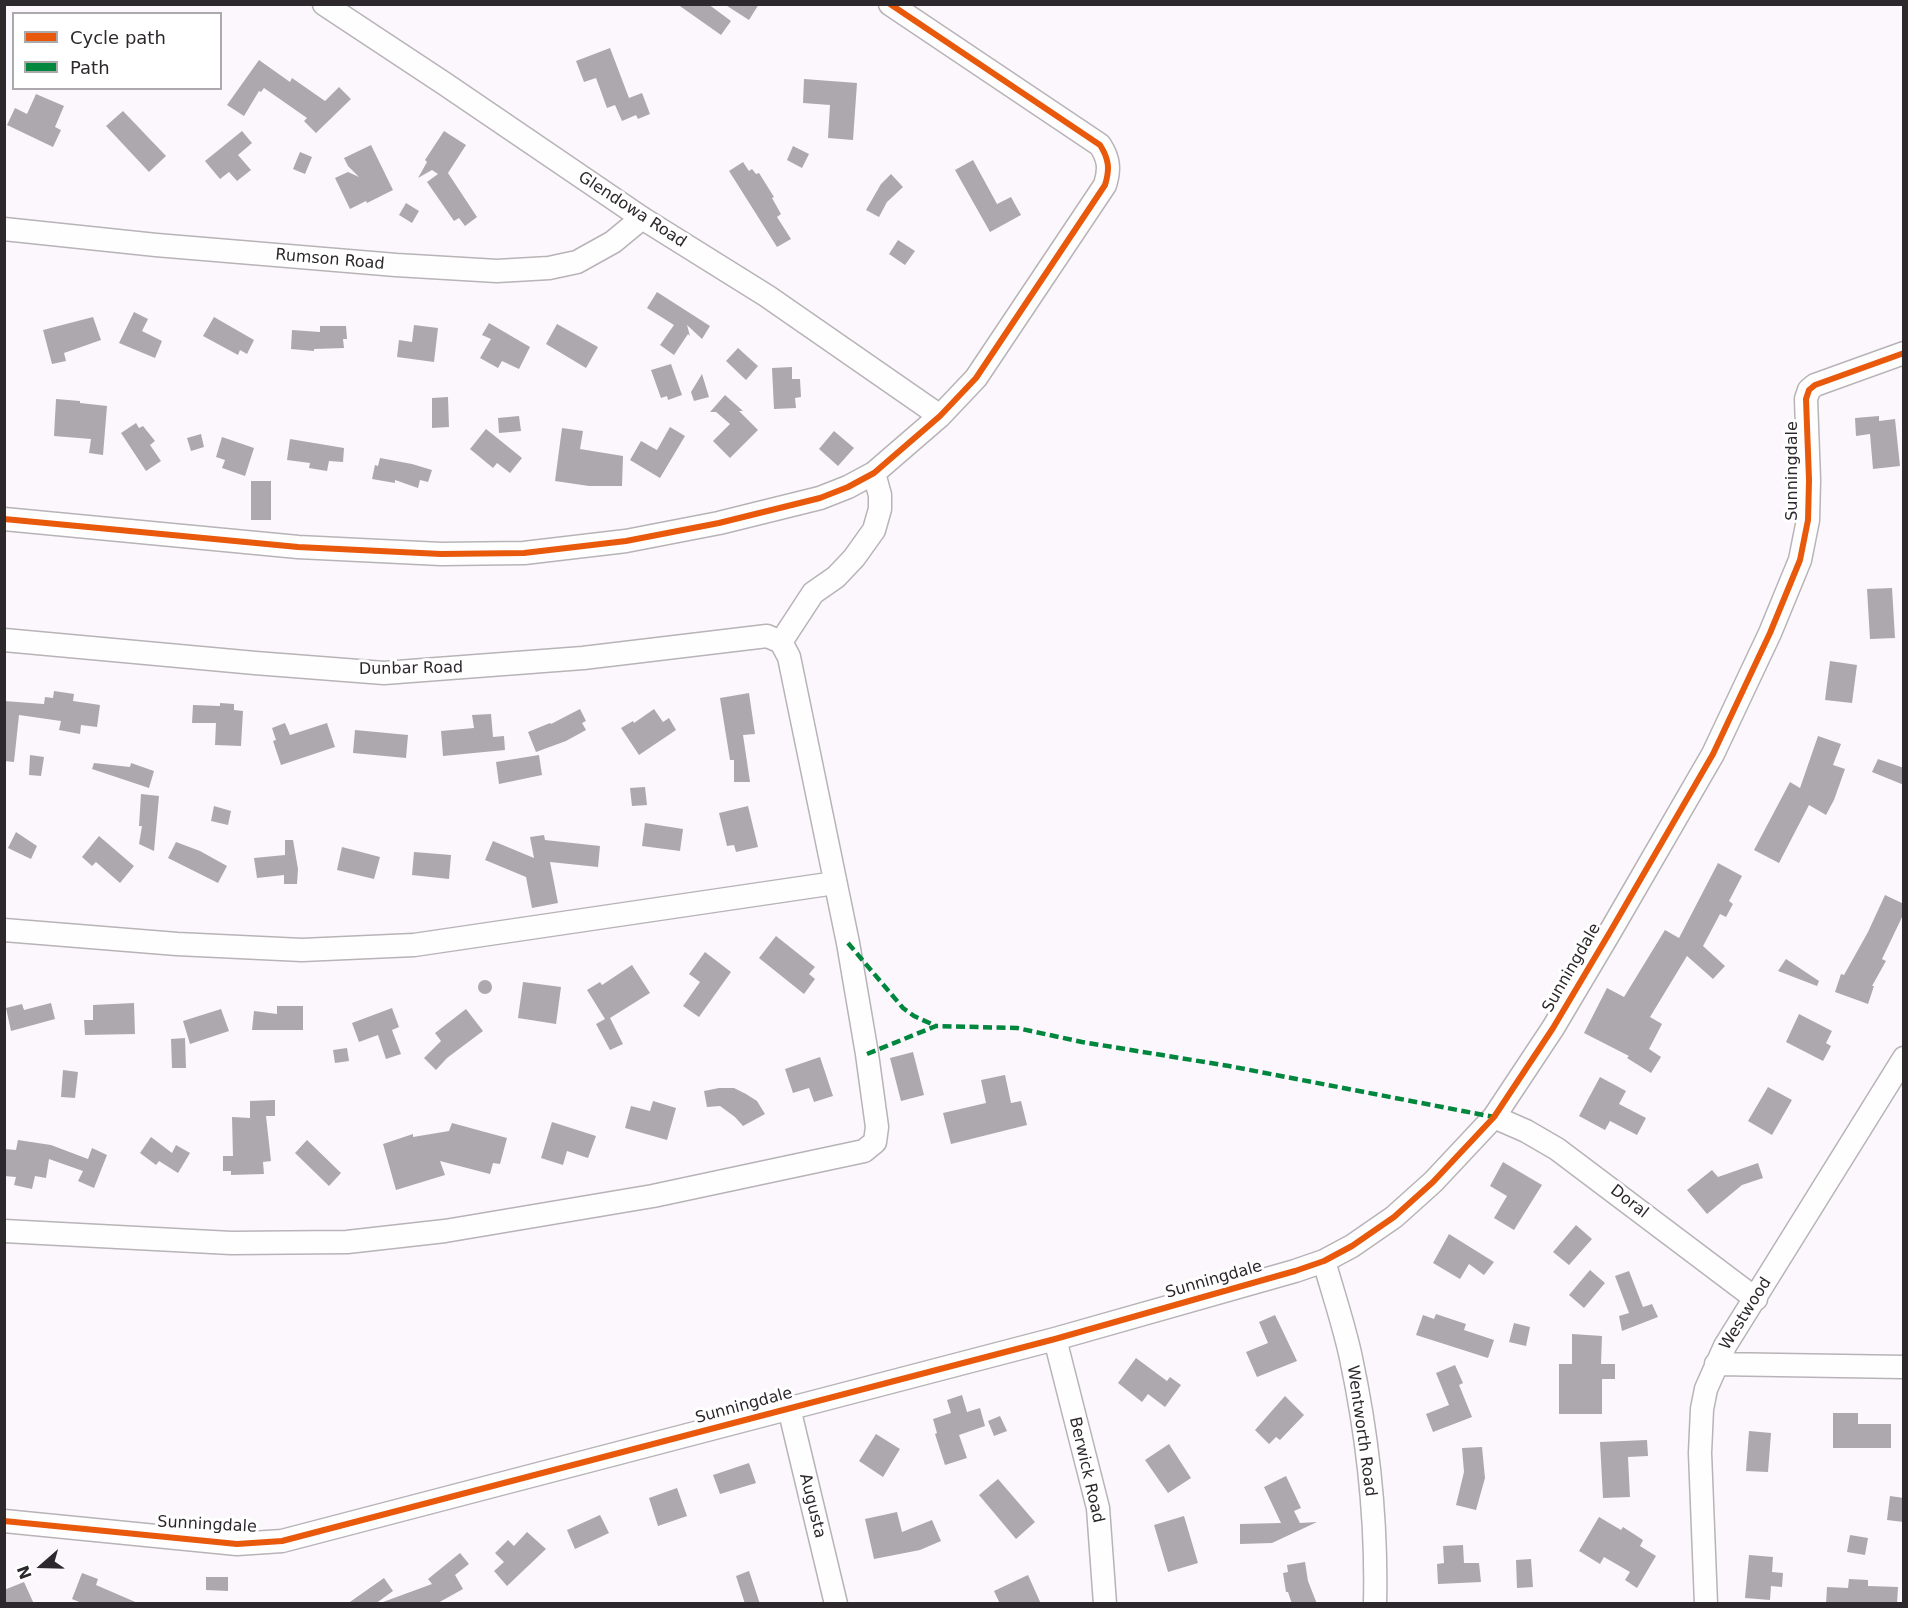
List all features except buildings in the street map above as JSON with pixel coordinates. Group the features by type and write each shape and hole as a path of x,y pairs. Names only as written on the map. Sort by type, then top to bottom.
{"street":[{"name":"Glendowa Road","path":"324,4 642,218 767,296 940,416"},
{"path":"4,519 298,548 441,554 524,553 626,541 719,523 820,498 849,487 874,473 940,416 983,369 1105,185 1109,164 1100,145 890,4"},
{"name":"Rumson Road","path":"4,229 179,247 497,271 549,268 577,262 613,242 642,218"},
{"name":"Sunningdale","path":"4,1521 237,1544 282,1541 1054,1339 1295,1271 1324,1261 1352,1246 1394,1217 1433,1182 1494,1117 1553,1028 1713,754 1770,633 1800,560 1808,520 1806,394 1815,385 1904,353"},
{"path":"4,1231 231,1243 347,1242 445,1231 653,1196 864,1151 875,1142 877,1127 867,1054 835,883 789,657 781,642 802,606 813,593 836,577 874,530 880,509 880,495 874,473"},
{"name":"Dunbar Road","path":"4,640 384,673 583,658 767,636 781,642"},
{"path":"4,930 177,944 302,950 414,945 835,883"},
{"name":"Westwood","path":"1706,1604 1701,1433 1704,1399 1716,1364 1900,1070"},
{"name":"Doral","path":"1494,1117 1526,1131 1557,1149 1755,1299"},
{"name":"Wentworth Road","path":"1324,1261 1350,1357 1364,1429 1372,1510 1375,1604"},
{"name":"Berwick Road","path":"1054,1339 1098,1508 1105,1604"},
{"path":"1716,1364 1904,1367"},
{"name":"Augusta","path":"789,1408 836,1604"}],"marked path":[{"path":"848,943 903,1008 936,1026"},
{"path":"867,1054 936,1026 1017,1028 1082,1042 1229,1066 1494,1117"}],"cycle path":[{"path":"4,519 298,547 441,554 524,553 626,541 719,523 820,498 874,473 940,416 976,378 1105,185 1108,174 1107,160 1100,145 890,4"},
{"path":"4,1521 237,1544 282,1541 1055,1339 1295,1271 1324,1261 1352,1246 1394,1217 1433,1182 1494,1117 1553,1028 1713,754 1770,633 1800,560 1808,520 1806,399 1809,390 1815,385 1904,353"}]}
